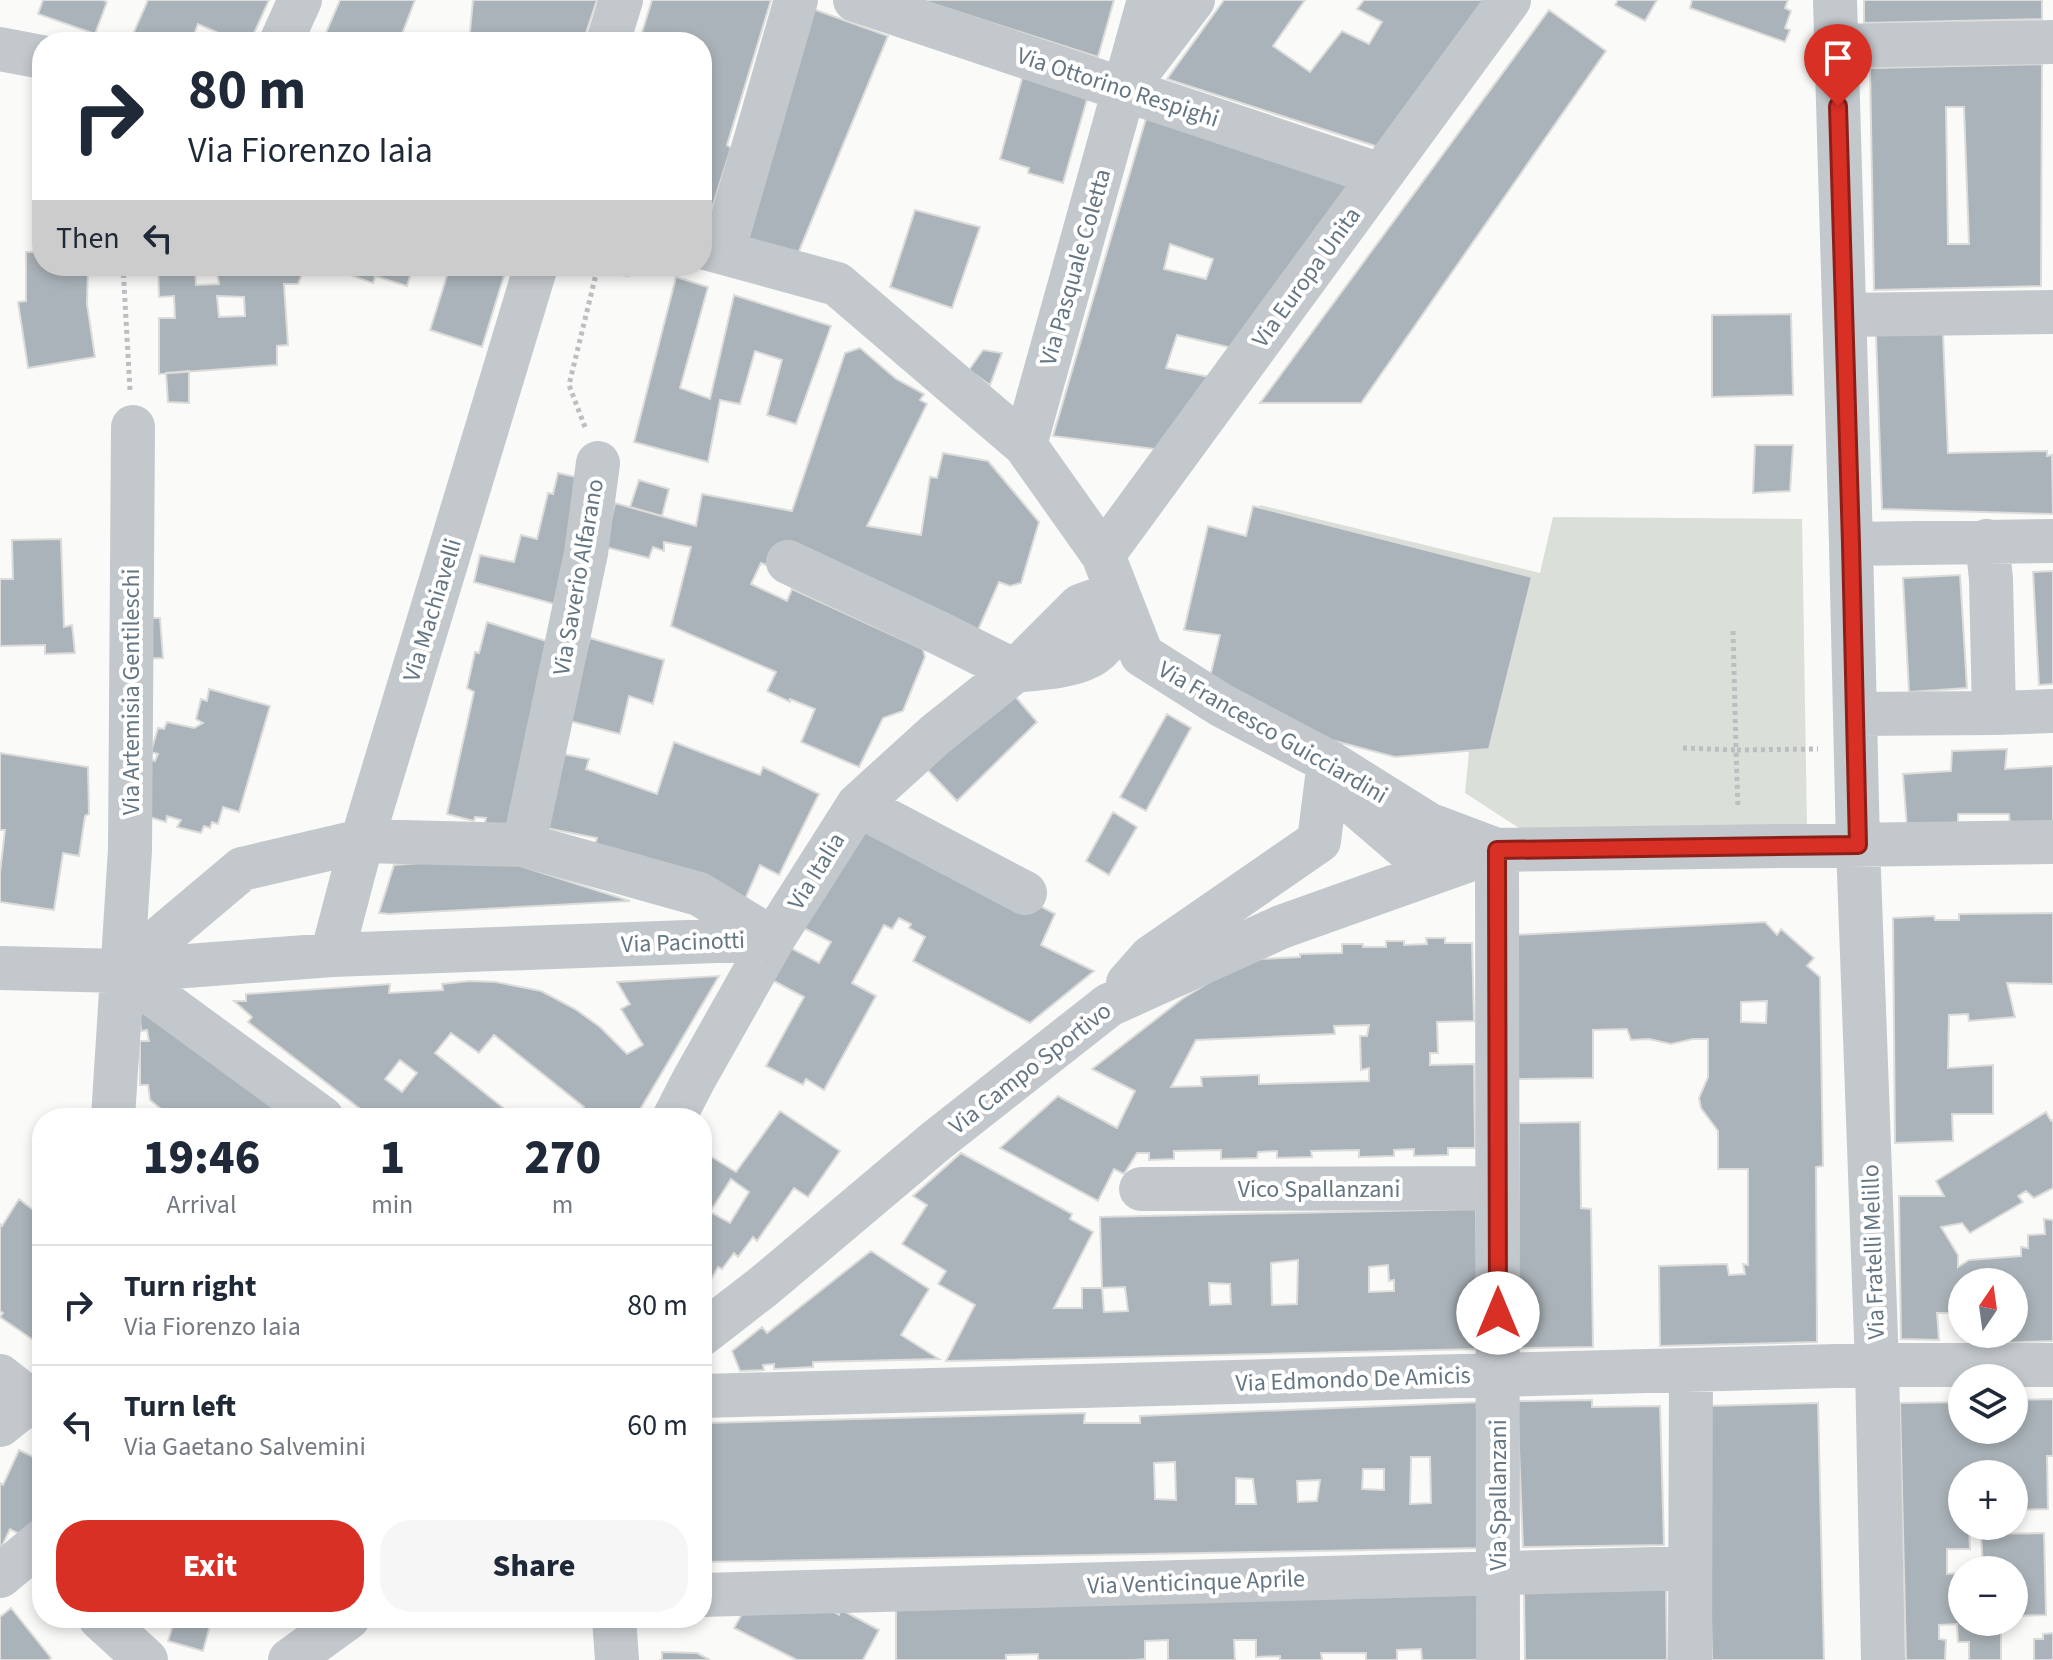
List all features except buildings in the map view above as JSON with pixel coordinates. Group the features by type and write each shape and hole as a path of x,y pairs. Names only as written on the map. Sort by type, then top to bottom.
{"street":[{"path":"286,32 300,0"},
{"path":"611,32 621,0"},
{"path":"712,250 796,0"},
{"name":"Via Ottorino Respighi","path":"855,0 1381,175"},
{"name":"Via Pasquale Coletta","path":"1025,445 1149,0"},
{"path":"1125,88 1193,0"},
{"name":"Via Europa Unita","path":"1110,574 1381,175 1509,0"},
{"name":"Via Fratelli Melillo","path":"1835,0 1858,845 1877,1365 1883,1660"},
{"path":"1837,46 2053,42"},
{"path":"0,49 32,55"},
{"name":"Via Francesco Guicciardini","path":"712,250 837,284 1025,445 1110,574 1142,655 1221,705 1329,762 1428,824 1497,850"},
{"name":"Via Machiavelli","path":"332,955 362,841 533,276"},
{"path":"1845,315 2053,312"},
{"name":"Via Artemisia Gentileschi","path":"114,1108 130,850 133,427"},
{"name":"Via Saverio Alfarano","path":"524,845 586,553 598,463"},
{"path":"1987,541 1991,579 1994,713"},
{"path":"1851,544 2053,541"},
{"path":"788,562 1015,671"},
{"name":"Via Italia","path":"679,1108 773,939 858,805 935,735 1015,671 1110,574"},
{"path":"1855,732 1994,713 2053,711"},
{"path":"1109,1005 1151,957 1319,841 1329,762"},
{"path":"858,805 1025,893"},
{"name":"Via Pacinotti","path":"121,971 242,869 362,841 524,845 699,894 773,939"},
{"path":"1497,850 2053,842"},
{"name":"Via Campo Sportivo","path":"712,1326 936,1141 1109,1005 1281,927 1497,850"},
{"name":"Via Spallanzani","path":"1497,850 1498,1660"},
{"name":"Via Pacinotti","path":"121,971 332,955 773,939"},
{"path":"0,968 121,971 308,1108"},
{"name":"Vico Spallanzani","path":"1141,1189 1497,1188"},
{"name":"Via Edmondo De Amicis","path":"712,1396 1877,1365 2053,1365"},
{"path":"1690,1660 1691,1370"},
{"name":"Via Venticinque Aprile","path":"712,1595 1690,1568"},
{"path":"111,1628 146,1660"},
{"path":"615,1628 617,1660"}],"path":[{"path":"124,276 133,427"},
{"name":"Via Saverio Alfarano","path":"596,276 569,385 598,463"},
{"path":"1733,631 1738,815"},
{"path":"1683,748 1736,750 1855,732"}],"shaded area":[{"path":"1260,505 1540,573 1553,517 1802,519 1807,828 1580,831 1519,828 1465,793 1469,752 1368,746 1216,677"}],"route":[{"path":"1498,1313 1497,850 1858,845 1838,106"}]}
